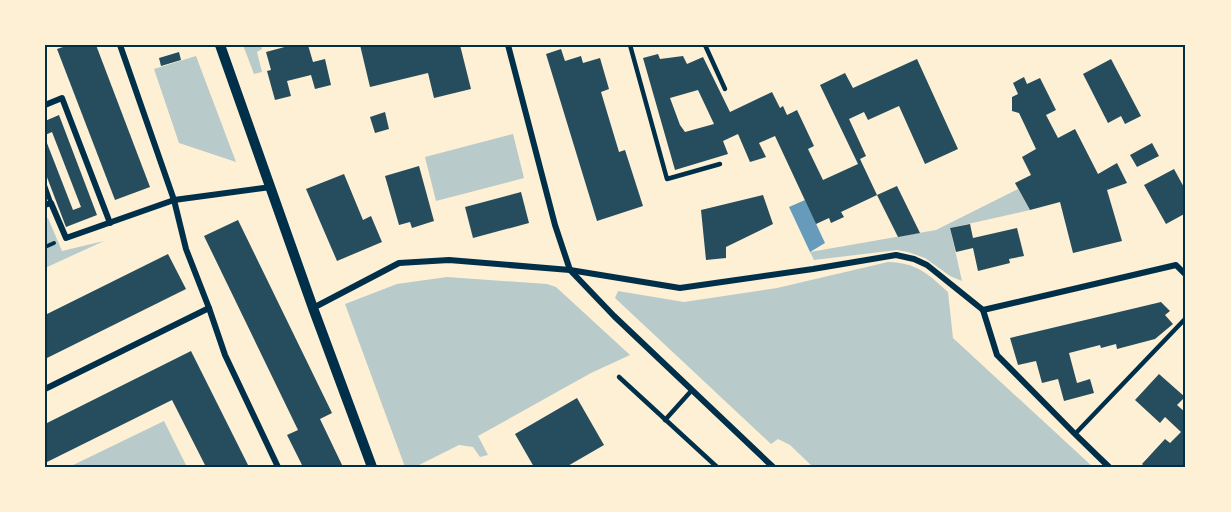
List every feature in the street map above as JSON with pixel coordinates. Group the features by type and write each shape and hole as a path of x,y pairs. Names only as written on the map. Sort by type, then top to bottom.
{"street":[{"path":"120,45 174,200 186,249 225,355 278,467"},
{"path":"220,45 372,467"},
{"path":"508,45 555,225 570,270 614,316 770,466"},
{"path":"45,105 62,98 110,223"},
{"path":"48,204 66,238 174,200 271,186"},
{"path":"314,308 399,262 448,260 570,270 680,288 896,255 927,264 983,309 998,355 1109,467"},
{"path":"983,309 1176,265 1186,275"},
{"path":"45,389 209,308"}],"lane":[{"path":"630,45 667,179 720,164"},
{"path":"705,45 725,89"},
{"path":"45,186 48,204"},
{"path":"1075,434 1185,319"},
{"path":"619,377 717,467"},
{"path":"665,420 692,390"}],"shaded area":[{"path":"243,45 261,45 262,49 257,52 262,72 254,74"},
{"path":"196,56 236,162 179,143 154,69"},
{"path":"513,134 524,178 436,201 425,157"},
{"path":"1018,189 1030,210 950,228 962,281 950,276 925,258 908,252 897,250 814,260 810,252 936,230"},
{"path":"48,218 62,251 104,241 45,268 45,219"},
{"path":"888,262 907,264 921,270 948,292 953,338 1093,467 813,467 790,445 778,439 771,444 615,298 618,291 684,302 777,288"},
{"path":"447,277 547,284 556,287 630,355 591,373 478,436 488,455 480,457 473,447 459,445 415,467 405,467 345,304 397,284"},
{"path":"164,421 187,467 69,467"}],"water":[{"path":"805,200 825,243 810,252 789,207"}],"building":[{"path":"69,45 96,45 150,187 115,200 57,49"},
{"path":"292,45 308,45 313,62 325,59 331,85 315,89 311,75 287,81 291,96 275,100 267,71 271,70 266,52"},
{"path":"360,45 460,45 471,89 434,98 428,73 370,87"},
{"path":"561,49 565,61 581,56 583,63 600,58 609,89 601,92 619,152 625,150 643,206 597,221 546,54"},
{"path":"179,52 181,60 161,66 159,58"},
{"path":"658,54 660,59 683,56 687,64 703,57 730,112 772,92 780,108 783,106 787,115 797,110 814,146 808,149 823,180 858,164 820,85 845,73 853,88 917,59 958,149 925,164 899,106 868,120 864,112 849,119 866,156 860,159 877,195 841,212 844,217 831,223 829,218 816,224 775,136 759,143 766,157 750,162 738,134 723,141 728,154 675,170 643,58","holes":["698,90 714,124 685,132 670,98"]},
{"path":"1111,59 1141,116 1125,124 1121,116 1108,123 1083,74"},
{"path":"1024,77 1027,84 1040,78 1056,110 1046,115 1058,138 1075,129 1098,174 1117,163 1127,183 1107,190 1122,241 1073,253 1060,202 1030,210 1015,183 1031,175 1022,157 1036,149 1019,113 1012,111 1012,97 1018,94 1013,83"},
{"path":"385,112 389,129 375,133 370,117"},
{"path":"59,115 97,215 66,227 45,172 45,138 73,210 81,207 52,132 45,135 45,121"},
{"path":"1152,143 1159,156 1137,167 1130,155"},
{"path":"419,166 434,221 412,228 410,222 399,225 385,176"},
{"path":"1174,169 1186,191 1186,213 1166,224 1144,185"},
{"path":"344,174 363,220 371,216 382,242 337,261 306,189"},
{"path":"897,186 920,233 898,237 877,195"},
{"path":"521,192 529,223 473,238 465,207"},
{"path":"763,195 773,224 726,247 726,258 706,260 701,210"},
{"path":"238,220 332,413 320,419 343,467 303,467 287,435 298,430 204,236"},
{"path":"970,224 973,238 1017,228 1024,256 1009,259 1010,263 978,271 973,248 956,252 950,228"},
{"path":"168,254 186,289 45,359 45,315"},
{"path":"1161,302 1170,311 1165,315 1173,324 1155,339 1117,349 1116,344 1101,348 1100,345 1069,353 1077,383 1090,379 1094,393 1064,401 1058,379 1042,383 1036,361 1018,365 1010,338"},
{"path":"191,351 249,467 206,467 172,400 45,463 45,424"},
{"path":"1159,374 1185,397 1177,405 1186,413 1186,455 1184,457 1186,467 1145,467 1142,464 1165,439 1170,443 1181,432 1165,417 1160,423 1135,400"},
{"path":"577,398 604,445 566,467 534,467 515,434"}]}
